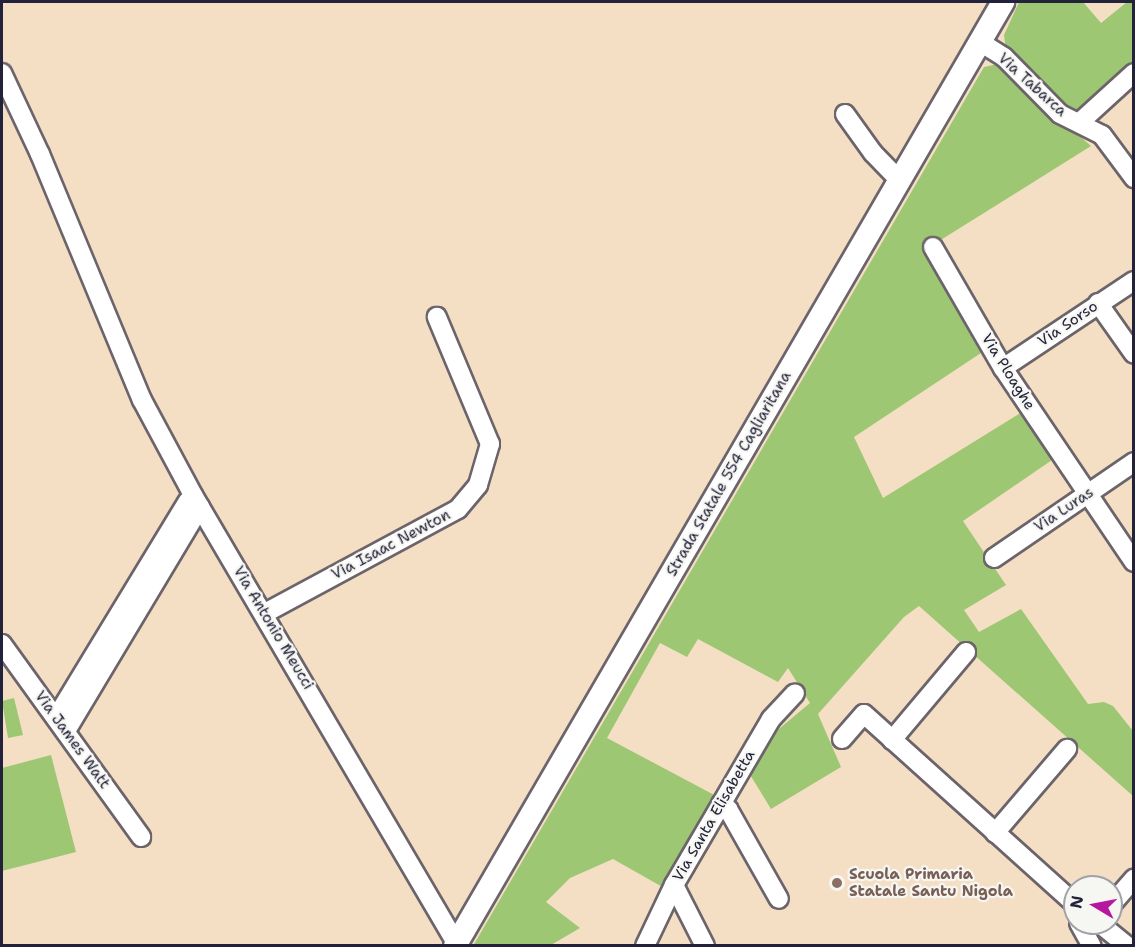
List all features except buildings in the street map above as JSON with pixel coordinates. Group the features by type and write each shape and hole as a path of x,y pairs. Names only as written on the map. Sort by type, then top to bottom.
{"main road":[{"name":"Strada Statale 554 Cagliaritana","path":"455,944 1003,2"}],"street":[{"name":"Via Tabarca","path":"980,42 1011,63 1060,114 1102,135 1134,178"},
{"path":"1079,123 1134,73"},
{"name":"Via Antonio Meucci","path":"2,74 104,305 142,400 196,501 265,613 455,944"},
{"path":"845,114 873,153 899,180"},
{"name":"Via Ploaghe","path":"933,247 1003,368 1134,562"},
{"name":"Via Sorso","path":"1003,368 1134,281"},
{"path":"1098,303 1134,354"},
{"name":"Via Isaac Newton","path":"265,613 458,509 478,485 490,444 437,316"},
{"name":"Via Luras","path":"994,558 1134,462"},
{"path":"61,724 196,501"},
{"name":"Via James Watt","path":"2,644 141,837"},
{"path":"892,740 966,652"},
{"name":"Via Santa Elisabetta","path":"645,945 674,885 771,719 795,693"},
{"path":"842,739 864,714 1063,894"},
{"path":"995,833 1067,749"},
{"path":"721,804 728,810 779,899"},
{"path":"1123,891 1134,879"},
{"path":"674,885 705,945"},
{"path":"1102,935 1127,945"}],"green space":[{"path":"1019,2 1083,2 1101,23 1127,2 1133,2 1133,64 1087,110 1070,114 1006,50 1004,35"},
{"path":"998,64 1091,146 923,251 981,353 854,437 883,498 1022,412 1052,460 963,521 1006,585 964,610 979,632 1021,609 1088,704 1104,702 1113,706 1133,731 1133,796 919,606 904,617 818,714 841,767 771,809 749,773 768,738 810,703 788,668 778,682 698,639 687,657 660,643 607,738 718,797 666,889 613,859 570,878 546,902 580,928 551,945 473,946 984,67"},
{"path":"14,698 23,735 8,738 2,701"},
{"path":"51,755 76,852 2,871 2,768"}],"place":[{"name":"Scuola Primaria Statale Santu Nigola","path":"837,883"}]}
